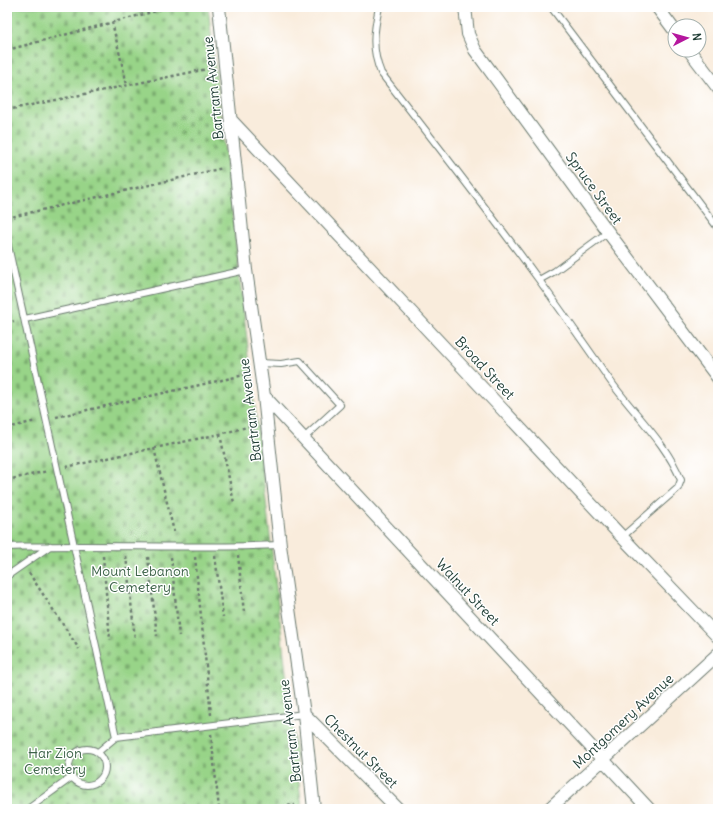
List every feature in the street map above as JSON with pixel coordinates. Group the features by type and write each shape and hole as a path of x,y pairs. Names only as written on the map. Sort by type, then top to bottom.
{"street":[{"name":"Bartram Avenue","path":"219,7 246,270 260,363 280,545 304,714 314,809"},
{"name":"Spruce Street","path":"465,7 468,34 475,50 608,232 718,378"},
{"path":"657,7 667,20"},
{"path":"695,58 718,88"},
{"name":"Broad Street","path":"231,120 622,537 718,637"},
{"name":"Walnut Street","path":"264,396 649,809"},
{"name":"Montgomery Avenue","path":"549,809 718,654"},
{"name":"Chestnut Street","path":"304,714 398,809"}],"lane":[{"path":"379,7 374,46 376,60 381,72 539,280 612,383 667,453 677,471 681,480 678,488 622,537"},
{"path":"550,7 718,228"},
{"path":"539,280 555,271 608,232"},
{"path":"7,241 116,738"},
{"path":"24,319 246,270"},
{"path":"260,363 281,364 300,361 340,405 304,438"},
{"path":"7,546 74,545 214,548 280,545"},
{"path":"7,576 50,546"},
{"path":"98,752 116,738 304,714"},
{"path":"87,748 98,752 103,759 105,768 103,774 99,780 94,783 87,785 79,783 72,777 68,766 73,754 87,748"},
{"path":"28,809 72,777"}],"path":[{"path":"154,7 156,11"},
{"path":"7,50 156,11 166,7"},
{"path":"112,22 127,85"},
{"path":"7,110 212,68"},
{"path":"7,218 225,167"},
{"path":"7,428 250,374"},
{"path":"7,480 220,434 255,425"},
{"path":"220,434 234,503"},
{"path":"154,448 174,532"},
{"path":"102,546 110,640"},
{"path":"125,546 135,639"},
{"path":"147,546 157,636"},
{"path":"170,547 180,636"},
{"path":"194,547 219,809"},
{"path":"237,547 244,612"},
{"path":"214,548 223,617"},
{"path":"24,564 79,649"},
{"path":"258,809 295,805"}],"green space":[{"name":"Mount Lebanon Cemetery","path":"7,7 208,7 302,809 7,809"}],"park label":[{"name":"Har Zion Cemetery","path":"55,762"}]}
